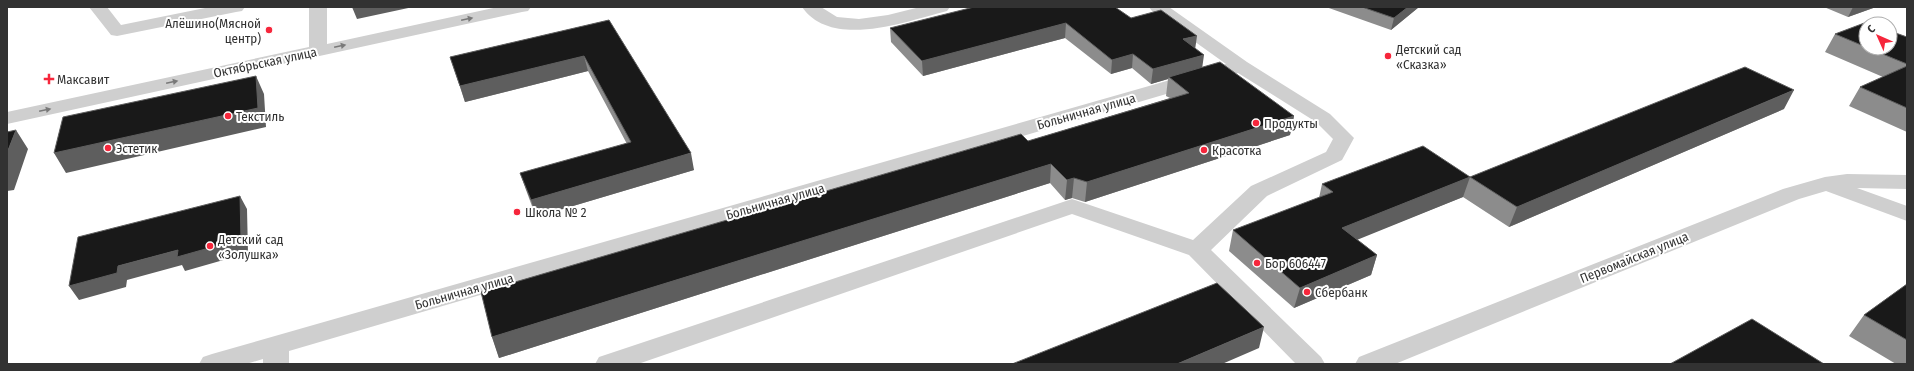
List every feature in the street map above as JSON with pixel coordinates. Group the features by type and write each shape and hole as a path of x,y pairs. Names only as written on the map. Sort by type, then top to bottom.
{"street":[{"path":"98,7 116,31 236,7"},
{"path":"318,7 318,51"},
{"name":"Октябрьская улица","path":"7,118 522,7"},
{"path":"811,7 820,16 834,22 853,24 876,22 941,7"},
{"path":"1158,7 1240,66 1323,118 1344,138 1335,156 1259,191 1197,250"},
{"name":"Больничная улица","path":"212,364 276,355 1240,66"},
{"name":"Первомайская улица","path":"1368,364 1791,194 1825,184 1847,181 1907,182"},
{"path":"1825,184 1856,194 1907,214"},
{"path":"608,364 1072,206 1197,250 1312,364"}],"building":[{"path":"974,7 1115,7 1131,18 1161,10 1197,36 1183,39 1204,55 1153,69 1133,54 1112,60 1066,23 922,61 890,28"},
{"path":"1362,7 1408,7 1394,18"},
{"path":"609,20 691,153 531,200 520,173 631,142 584,56 460,86 450,57"},
{"path":"1858,25 1858,44 1835,34"},
{"path":"1898,34 1907,37 1907,64 1888,56 1898,56"},
{"path":"1220,62 1294,116 1087,182 1074,178 1067,180 1051,164 492,337 481,292 1021,134 1028,141 1189,93 1169,77"},
{"path":"1907,66 1907,108 1860,87"},
{"path":"1745,67 1794,90 1517,207 1470,177"},
{"path":"256,76 258,108 54,153 63,117"},
{"path":"16,130 7,153 7,132"},
{"path":"1423,146 1470,177 1342,228 1377,255 1300,288 1233,230 1333,192 1322,184"},
{"path":"240,196 241,239 177,257 178,250 118,266 117,273 69,286 78,237"},
{"path":"1217,283 1264,327 1177,364 1012,364"},
{"path":"1907,284 1907,340 1864,315"},
{"path":"1752,319 1824,364 1670,364"}],"place":[{"name":"Алёшино(Мясной центр)","path":"269,30"},
{"name":"Детский сад «Сказка»","path":"1388,56"},
{"name":"Максавит","path":"49,79"},
{"name":"Текстиль","path":"228,116"},
{"name":"Продукты","path":"1256,123"},
{"name":"Эстетик","path":"108,148"},
{"name":"Красотка","path":"1204,150"},
{"name":"Школа № 2","path":"517,212"},
{"name":"Детский сад «Золушка»","path":"210,246"},
{"name":"Бор 606447","path":"1257,263"},
{"name":"Сбербанк","path":"1307,292"}]}
